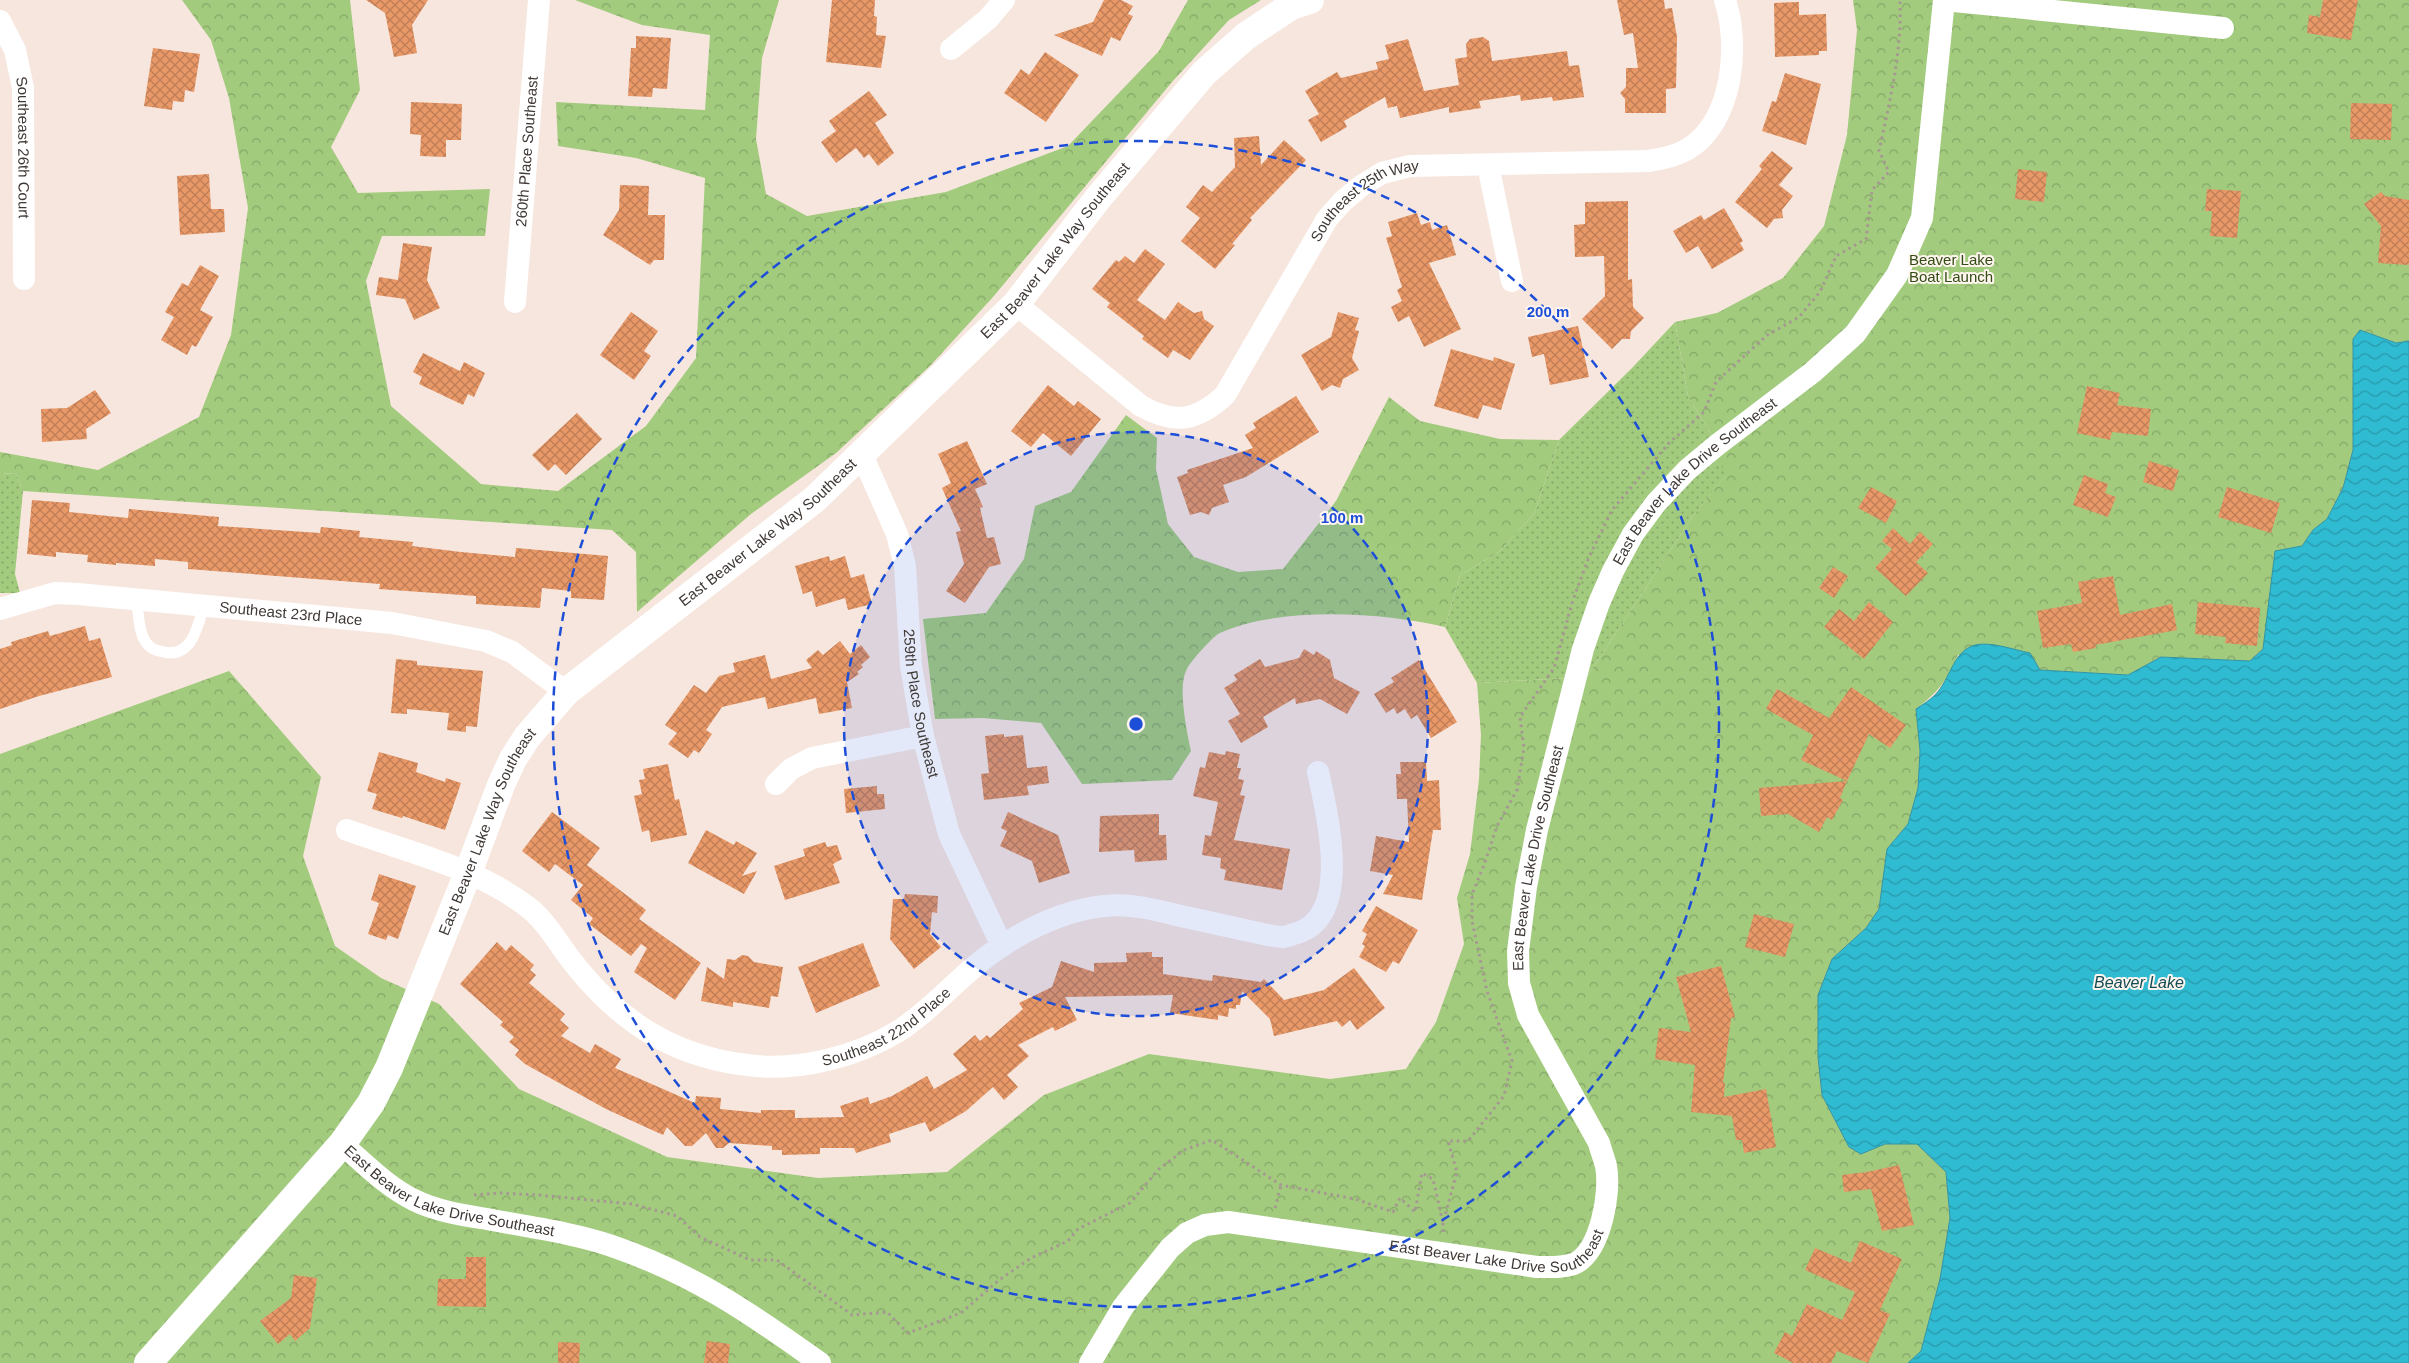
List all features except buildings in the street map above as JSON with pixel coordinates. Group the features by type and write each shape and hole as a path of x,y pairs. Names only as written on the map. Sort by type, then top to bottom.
{"street":[{"name":"260th Place Southeast","path":"515,302 539,0"},
{"path":"951,49 988,19 1004,0"},
{"name":"Southeast 25th Way","path":"1016,304 1141,406 1158,416 1176,420 1194,416 1211,408 1226,395 1327,219 1342,201 1382,173 1410,166 1648,161 1668,157 1689,148 1706,133 1720,111 1726,94 1731,60 1732,32 1726,0"},
{"path":"1944,0 2223,28"},
{"name":"East Beaver Lake Drive Southeast","path":"1090,1363 1123,1307 1170,1248 1187,1233 1205,1225 1228,1222 1537,1267 1559,1267 1575,1263 1594,1244 1607,1194 1606,1166 1599,1143 1528,1015 1518,983 1518,951 1526,887 1537,830 1583,649 1599,603 1613,571 1633,534 1656,503 1688,470 1717,445 1813,372 1855,334 1897,275 1922,218 1944,0"},
{"name":"East Beaver Lake Way Southeast","path":"342,1144 371,1103 389,1068 468,873 501,785 513,758 527,738 566,692 687,596 815,499 862,455 1016,304 1099,197 1204,73 1246,36 1296,2"},
{"name":"Southeast 26th Court","path":"0,21 15,50 23,88 24,279"},
{"path":"1488,165 1512,281"},
{"name":"259th Place Southeast","path":"862,455 897,534 905,566 911,666 923,736 949,834 1002,946"},
{"name":"Southeast 23rd Place","path":"0,609 56,593 392,623 486,641 512,652 566,692"},
{"path":"776,784 791,769 812,758 923,736"},
{"name":"Southeast 22nd Place","path":"347,830 468,873 511,896 540,917 587,980 614,1008 641,1029 671,1046 711,1058 758,1066 794,1064 829,1059 863,1049 897,1032 1002,946 1072,911 1106,906 1137,906 1283,937 1303,931 1316,922 1329,897 1331,842 1318,772"},
{"name":"East Beaver Lake Drive Southeast","path":"148,1363 342,1144 397,1190 414,1200 454,1213 607,1244 685,1275 756,1316 820,1363"}],"lane":[{"path":"136,599 145,641 154,650 168,653 182,651 190,644 204,605"}],"green space":[{"path":"182,0 350,0 360,90 331,147 358,193 490,189 485,236 382,236 366,281 391,406 481,484 558,491 646,426 696,358 705,178 636,158 558,146 556,102 705,110 710,35 642,25 575,0 779,0 762,58 756,139 766,194 807,216 946,192 1068,146 1159,51 1188,0 1261,0 1229,20 1172,82 993,297 930,366 836,453 751,514 637,612 636,552 612,530 23,491 16,474 0,473 0,452 98,470 199,417 231,335 248,208 229,98 211,40"},
{"name":"Beaver Lake Boat Launch","path":"1853,0 2409,0 2409,341 2396,343 2360,330 2353,339 2353,450 2343,488 2327,519 2313,530 2302,546 2269,611 2263,649 2250,661 2161,657 2128,675 2040,670 1958,655 1941,685 1930,698 1916,709 1920,751 1918,788 1908,824 1887,849 1879,909 1866,928 1832,959 1818,995 1818,1057 1822,1095 1849,1147 1861,1154 1885,1144 1917,1144 1946,1172 1950,1218 1940,1279 1921,1351 1908,1363 0,1363 0,754 229,671 321,777 303,856 335,946 381,978 439,1004 519,1089 667,1157 818,1178 947,1172 1044,1095 1149,1054 1330,1079 1406,1069 1436,1022 1464,944 1457,898 1470,854 1479,779 1481,735 1477,683 1587,677 1693,516 1725,476 1711,434 1688,396 1675,322 1717,313 1783,278 1824,226 1847,135 1857,30"},
{"path":"1675,322 1688,396 1711,434 1726,475 1693,516 1587,677 1477,683 1445,627 1460,575 1499,552 1534,514 1559,440 1632,368"},
{"path":"1389,397 1420,421 1500,439 1559,440 1534,514 1499,552 1460,575 1445,627 1391,618 1331,614 1301,615 1272,619 1245,624 1220,633 1197,655 1184,677 1184,709 1191,751 1172,780 1082,784 1041,723 983,718 935,719 923,619 986,613 1024,559 1035,506 1071,492 1126,415 1157,438 1156,469 1168,524 1194,557 1238,572 1283,569 1336,501"},
{"path":"0,473 16,474 23,491 15,574 20,593 0,593"}],"water":[{"name":"Beaver Lake","path":"2360,330 2396,343 2409,341 2409,1363 1908,1363 1921,1351 1940,1279 1950,1218 1946,1172 1917,1144 1885,1144 1861,1154 1849,1147 1822,1095 1818,1057 1818,995 1832,959 1866,928 1879,909 1887,849 1908,824 1918,788 1920,751 1916,709 1931,699 1940,689 1960,655 1965,650 1978,644 2001,646 2030,653 2040,670 2128,675 2161,657 2250,661 2263,649 2275,551 2302,546 2313,530 2327,519 2343,488 2353,450 2353,339"}]}
